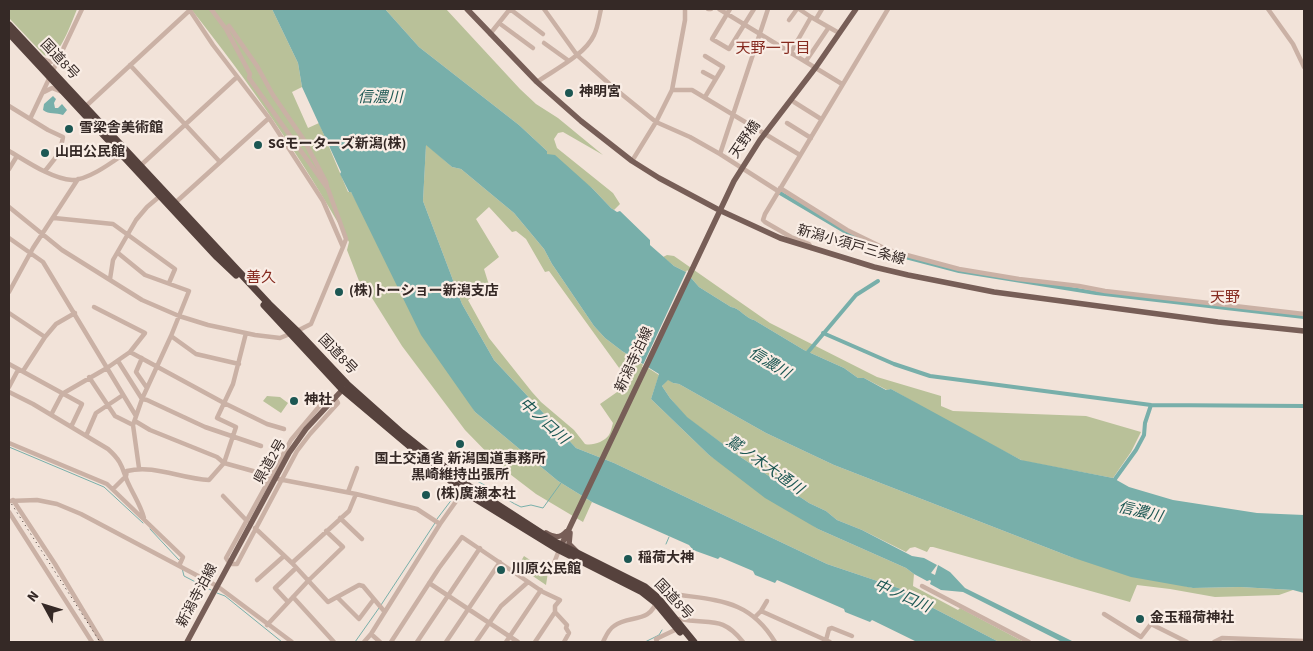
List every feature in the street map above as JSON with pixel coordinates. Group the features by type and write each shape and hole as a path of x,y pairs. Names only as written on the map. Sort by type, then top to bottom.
{"highway":[{"name":"国道8号","path":"9,25 39,57 63,92 83,109"},
{"name":"国道8号","path":"9,33 52,75 124,153 160,196 345,387 402,433 465,488 560,548 657,600 688,642"},
{"name":"国道8号","path":"124,153 140,166 175,203 294,333"},
{"name":"国道8号","path":"465,488 532,528 560,548 636,581 657,600 694,642"}],"main road":[{"name":"新潟小須戸三条線","path":"467,9 537,82 581,122 632,161 718,211 780,238 908,275 994,292 1218,322 1304,330"},
{"path":"816,67 856,9"},
{"name":"天野橋","path":"734,180 750,154 816,67"},
{"name":"新潟寺泊線","path":"560,548 734,180"},
{"name":"県道2号","path":"230,563 289,453 306,429 345,387"},
{"path":"532,528 537,528 555,537 563,535 571,526"},
{"path":"571,526 570,544 581,556"},
{"name":"新潟寺泊線","path":"187,642 230,563"}],"street":[{"path":"30,119 82,9"},
{"path":"83,109 190,9 213,45 269,118 323,201 343,249"},
{"path":"9,207 62,250 142,300 179,316 208,325 280,338 311,324 346,238 326,182 304,140 273,95 257,66 211,9"},
{"path":"490,34 510,9 543,34"},
{"path":"544,9 577,55 656,122 690,137 847,230 888,250 959,270 1079,286 1105,292 1304,314"},
{"path":"537,82 577,55 594,36 601,9"},
{"path":"632,161 656,122 672,90 686,9"},
{"path":"720,9 728,11 842,84"},
{"path":"728,11 712,39 729,49 754,9"},
{"path":"720,154 768,9"},
{"path":"789,20 798,9 839,33"},
{"path":"790,52 822,9"},
{"path":"811,248 809,244 763,220 779,190 888,9"},
{"path":"1268,9 1293,44 1304,67"},
{"path":"229,20 228,28 250,74 249,78 328,190"},
{"path":"499,23 533,48"},
{"path":"806,61 829,27"},
{"path":"544,43 569,61"},
{"path":"39,57 50,62 62,53"},
{"path":"705,56 723,67 705,97"},
{"path":"130,65 220,162"},
{"path":"703,72 716,79"},
{"path":"140,166 237,77"},
{"path":"43,93 52,88 63,92"},
{"path":"672,90 692,90 800,155"},
{"path":"794,102 821,120"},
{"path":"9,106 64,137 60,152 45,171"},
{"path":"175,203 269,118"},
{"path":"786,123 810,138"},
{"path":"9,151 45,171 71,180 95,172 124,153"},
{"path":"9,169 17,156"},
{"path":"9,292 30,253 78,179"},
{"path":"110,279 113,260 128,234 141,213 160,196"},
{"path":"54,218 113,224 174,269 169,283"},
{"path":"9,238 43,262 123,395 135,421 139,468"},
{"path":"118,253 145,275 189,291 142,399 135,421"},
{"path":"51,415 62,394 118,361 130,352 145,333 94,307"},
{"path":"18,370 23,370 44,336 56,324 75,313"},
{"path":"9,314 44,336"},
{"path":"113,489 126,476 127,471 139,468 198,480 209,480 224,463 236,428 217,418 240,364 246,333"},
{"path":"171,336 196,354 240,364"},
{"path":"130,352 224,403 267,424 284,429"},
{"path":"142,358 136,372 147,388"},
{"path":"118,361 142,399 205,427 261,446"},
{"path":"9,364 82,404 70,427"},
{"path":"9,387 18,370"},
{"path":"89,377 115,416 135,421 150,430 217,457 224,463 281,480 348,492 417,509 440,524"},
{"path":"9,392 108,449 118,458 145,519"},
{"path":"86,436 96,413 123,395"},
{"path":"328,396 335,398 338,403 310,434 281,480 237,564 230,563 226,558 291,440 328,396"},
{"path":"9,443 99,480 113,489 183,557 179,566"},
{"path":"348,492 356,468"},
{"path":"364,642 465,488"},
{"path":"292,563 349,511 356,494"},
{"path":"223,496 292,563 328,602 359,585 363,586 384,611"},
{"path":"11,500 38,500 57,504 81,514 217,586 292,642"},
{"path":"11,500 55,564 102,642"},
{"path":"9,512 92,642"},
{"path":"340,518 362,539"},
{"path":"267,625 343,547 326,530"},
{"path":"391,642 462,537 528,582 560,600 535,642"},
{"path":"417,642 480,548"},
{"path":"551,571 560,548"},
{"path":"257,580 284,556"},
{"path":"446,642 500,562"},
{"path":"288,602 275,588 296,568"},
{"path":"476,642 501,606 528,582"},
{"path":"430,583 518,642"},
{"path":"922,586 1028,642"},
{"path":"506,642 541,590"},
{"path":"603,642 614,625 646,615 657,600 668,593 732,604 744,609 755,617 775,642"},
{"path":"337,596 358,619 374,599"},
{"path":"293,598 334,642"},
{"path":"755,617 767,601"},
{"path":"761,611 828,641 829,629 832,628 852,636"},
{"path":"554,612 567,625 566,628 569,633 564,642"},
{"path":"1104,614 1141,637 1152,624 1188,642"},
{"path":"676,620 680,618 722,624 735,632 743,642"},
{"path":"657,642 656,640 677,629"},
{"path":"371,634 380,642"},
{"path":"1214,642 1222,638 1304,641"}],"green space":[{"path":"9,9 77,9 59,48 49,56 44,55 9,18"},
{"path":"191,9 272,9 298,63 302,87 292,92 308,128 319,123 348,192 351,192 475,412 558,481 592,502 583,522 536,494 502,468 465,430 402,346 367,290 359,281 347,250 349,242 295,152 255,93"},
{"path":"385,9 446,9 536,104 558,118 603,155 563,132 558,133 554,139 557,148 613,193 620,204 614,210 611,208 593,189 547,154 547,151 519,125 419,47"},
{"path":"426,144 452,167 461,169 514,213 544,249 594,326 605,338 622,351 659,375 651,399 709,455 818,529 906,568 914,574 913,586 958,610 960,608 1024,642 999,642 906,594 904,590 827,564 614,463 576,448 494,360 462,304 423,201","holes":["489,207 512,232 516,231 526,239 545,272 549,271 630,383 600,404 613,423 609,435 598,443 585,444 574,430 541,402 489,338 468,300 489,285 484,269 499,257 476,219"]},
{"path":"667,255 674,256 770,323 877,377 941,396 941,406 953,411 1086,416 1141,432 1131,452 1113,478 1023,461 959,428 891,389 887,390 864,378 858,378 844,368 804,350 699,287 686,272 674,266 663,257"},
{"path":"668,379 766,433 834,465 1071,557 1193,588 1240,587 1293,590 1279,595 1215,597 1137,585 1130,602 933,547 930,547 927,552 915,547 910,548 906,552 837,520 826,511 809,503 739,456 686,417 662,386"},
{"path":"267,396 280,397 288,403 281,413 263,401"},
{"path":"524,556 548,572 546,585 518,566"}],"water":[{"name":"信濃川","path":"272,9 385,9 419,47 519,125 547,151 547,154 555,155 611,208 617,212 620,211 650,240 650,245 674,266 686,272 699,287 804,350 844,368 858,378 864,378 886,390 891,389 1021,460 1113,478 1129,487 1173,500 1257,513 1304,515 1304,593 1293,590 1240,587 1193,588 1131,577 1071,557 834,465 766,433 679,384 668,380 662,386 687,417 739,456 809,503 826,511 837,520 862,530 912,556 924,558 937,565 931,573 935,575 938,565 950,572 965,588 1074,642 1062,642 963,592 941,590 930,584 930,580 927,581 906,568 818,529 765,498 709,455 651,399 659,374 622,351 605,338 594,326 544,249 514,213 461,169 452,167 426,145 423,201 462,304 494,360 576,448 614,463 827,564 904,590 906,594 999,642 917,642 872,620 870,622 845,612 844,609 777,580 775,583 720,557 718,559 693,550 689,545 592,502 558,481 475,412 421,335 351,192 349,192 340,174 341,172 302,87 298,63"},
{"path":"53,96 56,99 54,103 55,108 62,104 67,110 63,115 43,110 44,104"}],"pier":[{"path":"687,270 691,274 646,369 642,367"}],"waterway":[{"path":"780,193 851,235 890,253 959,271 1096,293 1304,317"},
{"path":"808,352 856,295 878,281"},
{"path":"823,333 894,364 930,376 1151,405"},
{"path":"1115,479 1136,450 1144,435 1145,423 1151,405 1304,406"},
{"path":"9,447 104,487 143,523"},
{"path":"466,481 469,478 476,481 521,507 531,505 543,508 561,483"},
{"path":"437,519 459,490"},
{"path":"381,605 435,523"},
{"path":"150,529 179,560"},
{"path":"666,544 669,537"},
{"path":"182,568 184,576 211,590"},
{"path":"217,593 225,596 282,642"},
{"path":"355,642 379,608"},
{"path":"645,642 659,635 662,630"}],"railway":[{"path":"9,500 100,642"}],"place":[{"name":"神明宮","path":"569,93"},
{"name":"雪梁舎美術館","path":"69,129"},
{"name":"SGモーターズ新潟(株)","path":"258,145"},
{"name":"山田公民館","path":"45,153"},
{"name":"(株)トーショー新潟支店","path":"339,292"},
{"name":"神社","path":"294,401"},
{"name":"国土交通省 新潟国道事務所 黒崎維持出張所","path":"460,444"},
{"name":"(株)廣瀬本社","path":"426,495"},
{"name":"稲荷大神","path":"628,559"},
{"name":"川原公民館","path":"501,570"},
{"name":"金玉稲荷神社","path":"1140,619"}],"district":[{"name":"天野一丁目","path":"773,50"},
{"name":"善久","path":"261,279"},
{"name":"天野","path":"1225,299"}],"water label":[{"name":"中ノ口川","path":"543,422"},
{"name":"鷲ノ木大通川","path":"764,466"},
{"name":"中ノ口川","path":"902,597"}]}
